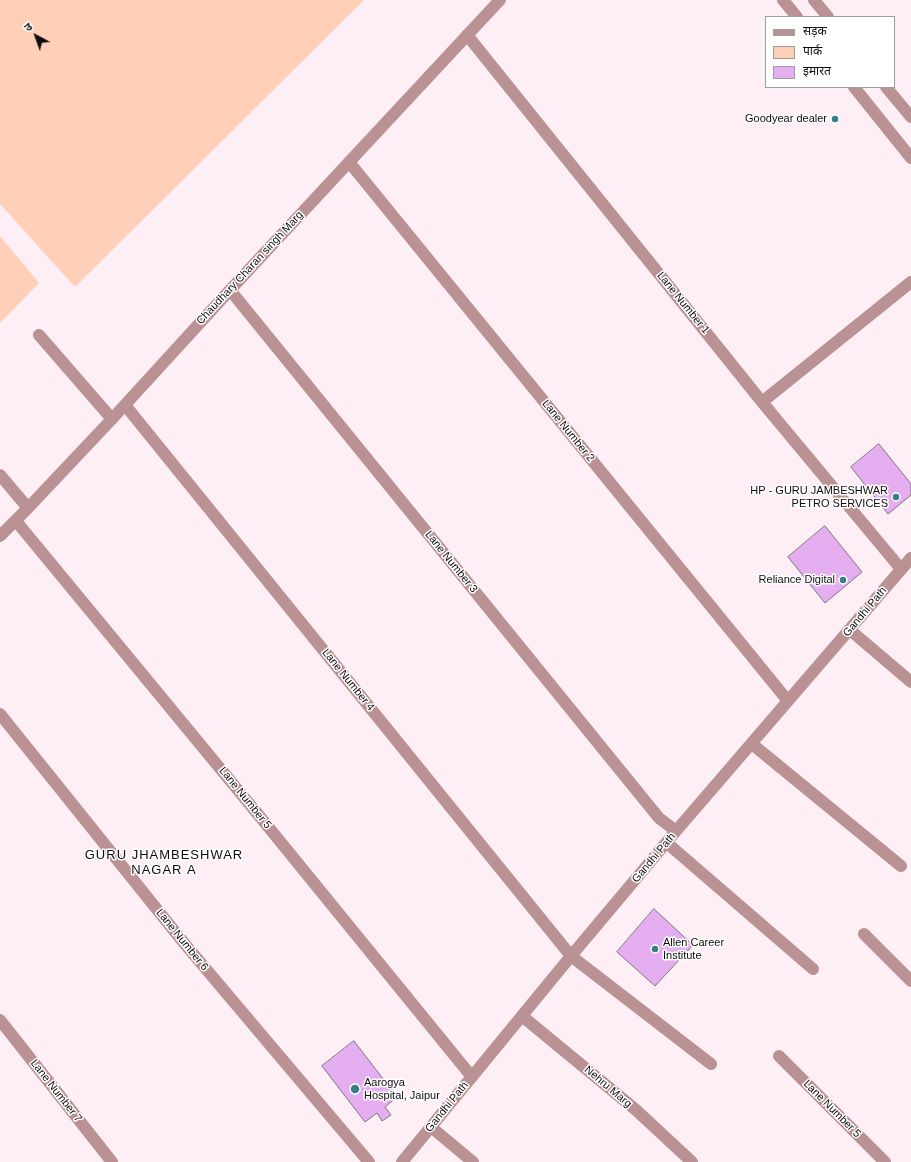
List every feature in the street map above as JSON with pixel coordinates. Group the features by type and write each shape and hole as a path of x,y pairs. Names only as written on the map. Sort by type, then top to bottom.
{"street":[{"name":"Chaudhary Charan singh Marg","path":"0,536 112,419 500,0"},
{"path":"783,0 796,16"},
{"path":"814,0 827,16"},
{"name":"Lane Number 1","path":"467,35 762,402 901,569"},
{"path":"855,88 911,158"},
{"path":"887,88 911,117"},
{"name":"Lane Number 2","path":"349,162 788,701"},
{"path":"762,402 911,282"},
{"name":"Lane Number 3","path":"230,290 659,818 676,831"},
{"path":"39,335 112,419"},
{"name":"Lane Number 4","path":"125,405 571,956 710,1064"},
{"path":"0,476 28,508"},
{"name":"Lane Number 5","path":"16,521 271,830 472,1077"},
{"name":"Gandhi Path","path":"402,1162 676,831 911,558"},
{"path":"850,630 911,682"},
{"name":"Lane Number 6","path":"0,714 184,942 369,1162"},
{"path":"752,744 901,866"},
{"path":"667,843 812,969"},
{"path":"864,934 911,981"},
{"name":"Nehru Marg","path":"522,1016 636,1110 692,1162"},
{"name":"Lane Number 7","path":"0,1020 112,1162"},
{"name":"Lane Number 5","path":"779,1056 885,1162"},
{"path":"431,1128 473,1162"}],"green space":[{"path":"0,0 364,0 75,287 0,204"},
{"path":"0,236 39,283 0,323"}],"building":[{"path":"879,444 911,484 911,495 888,514 851,467"},
{"path":"825,526 862,572 825,603 788,557"},
{"name":"Allen Career Institute","path":"654,909 693,945 655,986 617,952"},
{"path":"354,1041 397,1097 385,1107 391,1115 382,1121 377,1113 365,1122 322,1066"}],"place":[{"name":"Goodyear dealer","path":"835,119"},
{"name":"HP - GURU JAMBESHWAR PETRO SERVICES","path":"896,497"},
{"name":"Reliance Digital","path":"843,580"},
{"name":"Allen Career Institute","path":"655,949"},
{"name":"Aarogya Hospital, Jaipur","path":"355,1089"}],"district":[{"name":"GURU JHAMBESHWAR NAGAR A","path":"164,862"}]}
